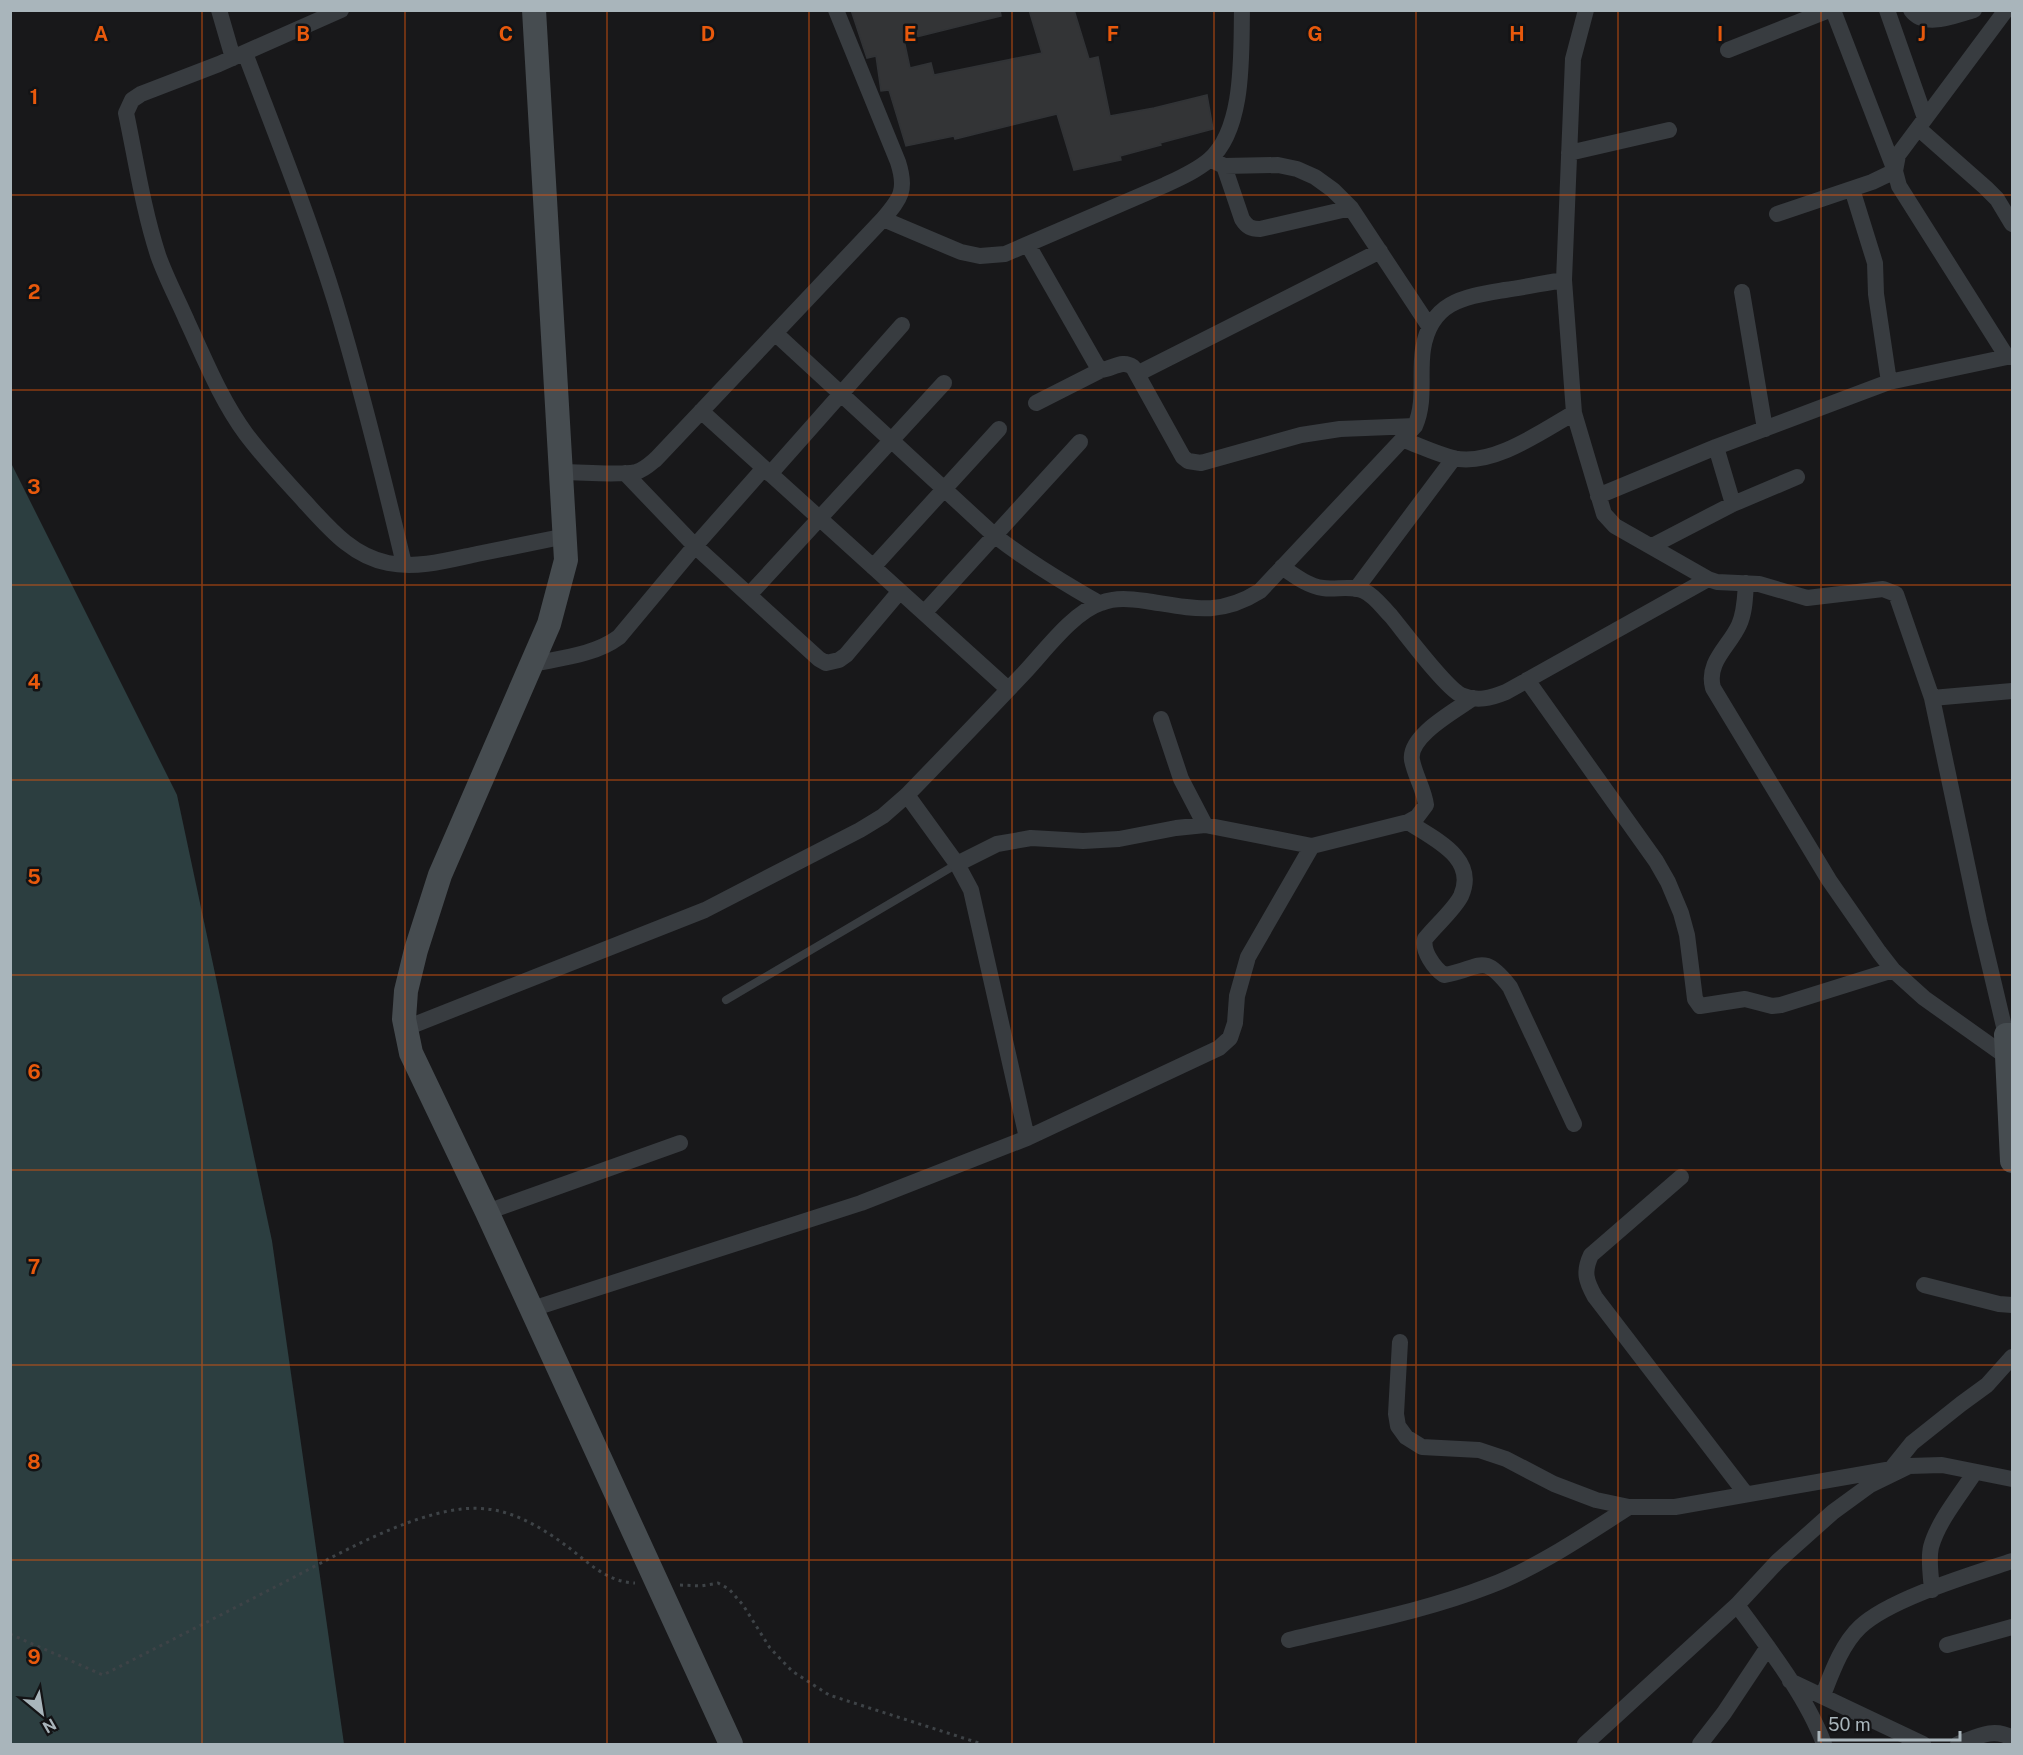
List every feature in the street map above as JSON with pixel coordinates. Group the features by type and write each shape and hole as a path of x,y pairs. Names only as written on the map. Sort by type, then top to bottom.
{"street":[{"path":"219,10 239,55 335,301 404,564"},
{"path":"341,10 239,55 141,94 129,105 126,113 159,255 207,365 246,433 276,471 329,528 351,548 369,558 389,564 404,564 435,562 566,536"},
{"path":"534,10 566,560 559,594 549,624 440,875 416,950 406,991 404,1019 411,1053 487,1212 728,1735"},
{"path":"562,472 637,472 651,464 883,219 901,196 903,176 836,10"},
{"path":"1242,10 1240,79 1234,112 1217,163 1242,219 1249,228 1260,229 1352,208"},
{"path":"1586,10 1573,59 1564,280 1574,413 1604,514 1609,521 1708,579 1717,582 1759,584 1807,598 1883,589 1896,594 1932,698 2008,1042 2013,1161"},
{"path":"1598,496 1716,447 1889,382 2010,357 1899,186 1831,10 1728,50"},
{"path":"1887,10 1922,123 1996,199 2013,224"},
{"path":"1911,10 1916,17 1930,21 1974,10"},
{"path":"1895,171 1898,155 2006,10"},
{"path":"1569,153 1669,130"},
{"path":"883,219 961,252 980,256 1005,254 1217,163 1278,165 1298,169 1315,177 1352,208 1429,326"},
{"path":"1777,214 1872,183 1895,171"},
{"path":"1852,189 1875,263 1876,294 1889,382"},
{"path":"1028,245 1101,370"},
{"path":"1137,374 1380,251"},
{"path":"406,1028 705,910 883,816 907,795 1067,628 1099,603 1115,599 1131,599 1195,609 1221,608 1243,602 1260,591 1416,426 1420,415 1423,350 1429,326 1438,315 1452,304 1469,296 1564,280"},
{"path":"1743,292 1765,429"},
{"path":"532,664 597,650 609,645 630,626 695,546 842,394 902,325"},
{"path":"775,333 994,535 1030,563 1099,603"},
{"path":"1036,403 1101,370 1123,363 1128,364 1137,374 1183,456 1194,463 1202,463 1301,435 1340,429 1416,426"},
{"path":"749,595 944,383"},
{"path":"701,411 1008,689"},
{"path":"1404,440 1454,458 1477,459 1519,444 1574,413"},
{"path":"873,567 999,429"},
{"path":"924,613 1080,442"},
{"path":"1716,447 1733,504"},
{"path":"1356,589 1454,458"},
{"path":"625,473 695,546 826,663 832,663 846,655 900,591"},
{"path":"1652,546 1733,504 1797,477"},
{"path":"1282,567 1311,585 1365,591 1383,608 1446,682 1459,694 1473,698 1490,698 1527,680 1708,579"},
{"path":"1746,583 1742,616 1738,628 1716,660 1710,678 1713,688 1829,880 1860,928 1893,970 1932,1004 2008,1042"},
{"path":"1527,680 1656,861 1668,882 1687,935 1695,999 1700,1006 1745,999 1772,1006 1781,1005 1893,970"},
{"path":"1932,698 2013,691"},
{"path":"957,864 983,849 1014,840 1031,838 1083,841 1119,840 1176,828 1205,825 1312,846 1408,822 1417,817 1426,806 1412,762 1413,747 1427,731 1473,698"},
{"path":"1161,719 1181,779 1205,825"},
{"path":"907,795 957,864 971,890 1027,1138"},
{"path":"1408,822 1446,846 1458,858 1464,870 1465,883 1460,898 1425,939 1427,955 1438,971 1444,975 1483,964 1492,967 1500,974 1510,987 1574,1124"},
{"path":"532,1309 861,1203 1027,1138 1206,1056 1230,1038 1235,1023 1241,976 1248,957 1312,846"},
{"path":"487,1212 680,1143"},
{"path":"1681,1177 1591,1255 1585,1267 1586,1282 1595,1297 1746,1494"},
{"path":"1924,1285 1999,1304 2013,1305"},
{"path":"1400,1342 1396,1414 1398,1426 1406,1437 1422,1447 1479,1450 1506,1459 1554,1484 1596,1500 1629,1507 1675,1506 1909,1466 1942,1466 2013,1479"},
{"path":"1891,1469 1912,1443 1987,1385 2013,1357"},
{"path":"1585,1744 1737,1605 1778,1561 1833,1512 1870,1485 1909,1466"},
{"path":"1932,1590 1931,1547 1938,1530 1975,1472"},
{"path":"1289,1640 1410,1610 1490,1586 1577,1541 1629,1507"},
{"path":"1822,1695 1850,1639 1861,1626 1875,1616 1932,1590 2013,1561"},
{"path":"1737,1605 1790,1681 1817,1725 1824,1744"},
{"path":"1947,1646 2013,1627"},
{"path":"1700,1744 1724,1713 1768,1647"},
{"path":"1790,1681 1923,1744"},
{"path":"1958,1744 1993,1732 2004,1733 2013,1738"}],"lane":[{"path":"726,1000 957,864"}],"path":[{"path":"10,1634 103,1675 385,1532"}],"shaded area":[{"path":"10,461 177,795 272,1241 344,1744 11,1744"}],"building":[{"path":"851,10 1000,10 1001,16 904,40 910,68 931,63 934,75 1042,53 1029,10 1074,10 1089,59 1098,57 1110,116 1207,95 1213,129 1120,156 1121,160 1074,170 1057,114 955,139 954,136 906,146 889,90 881,91 876,56 867,58"}]}
